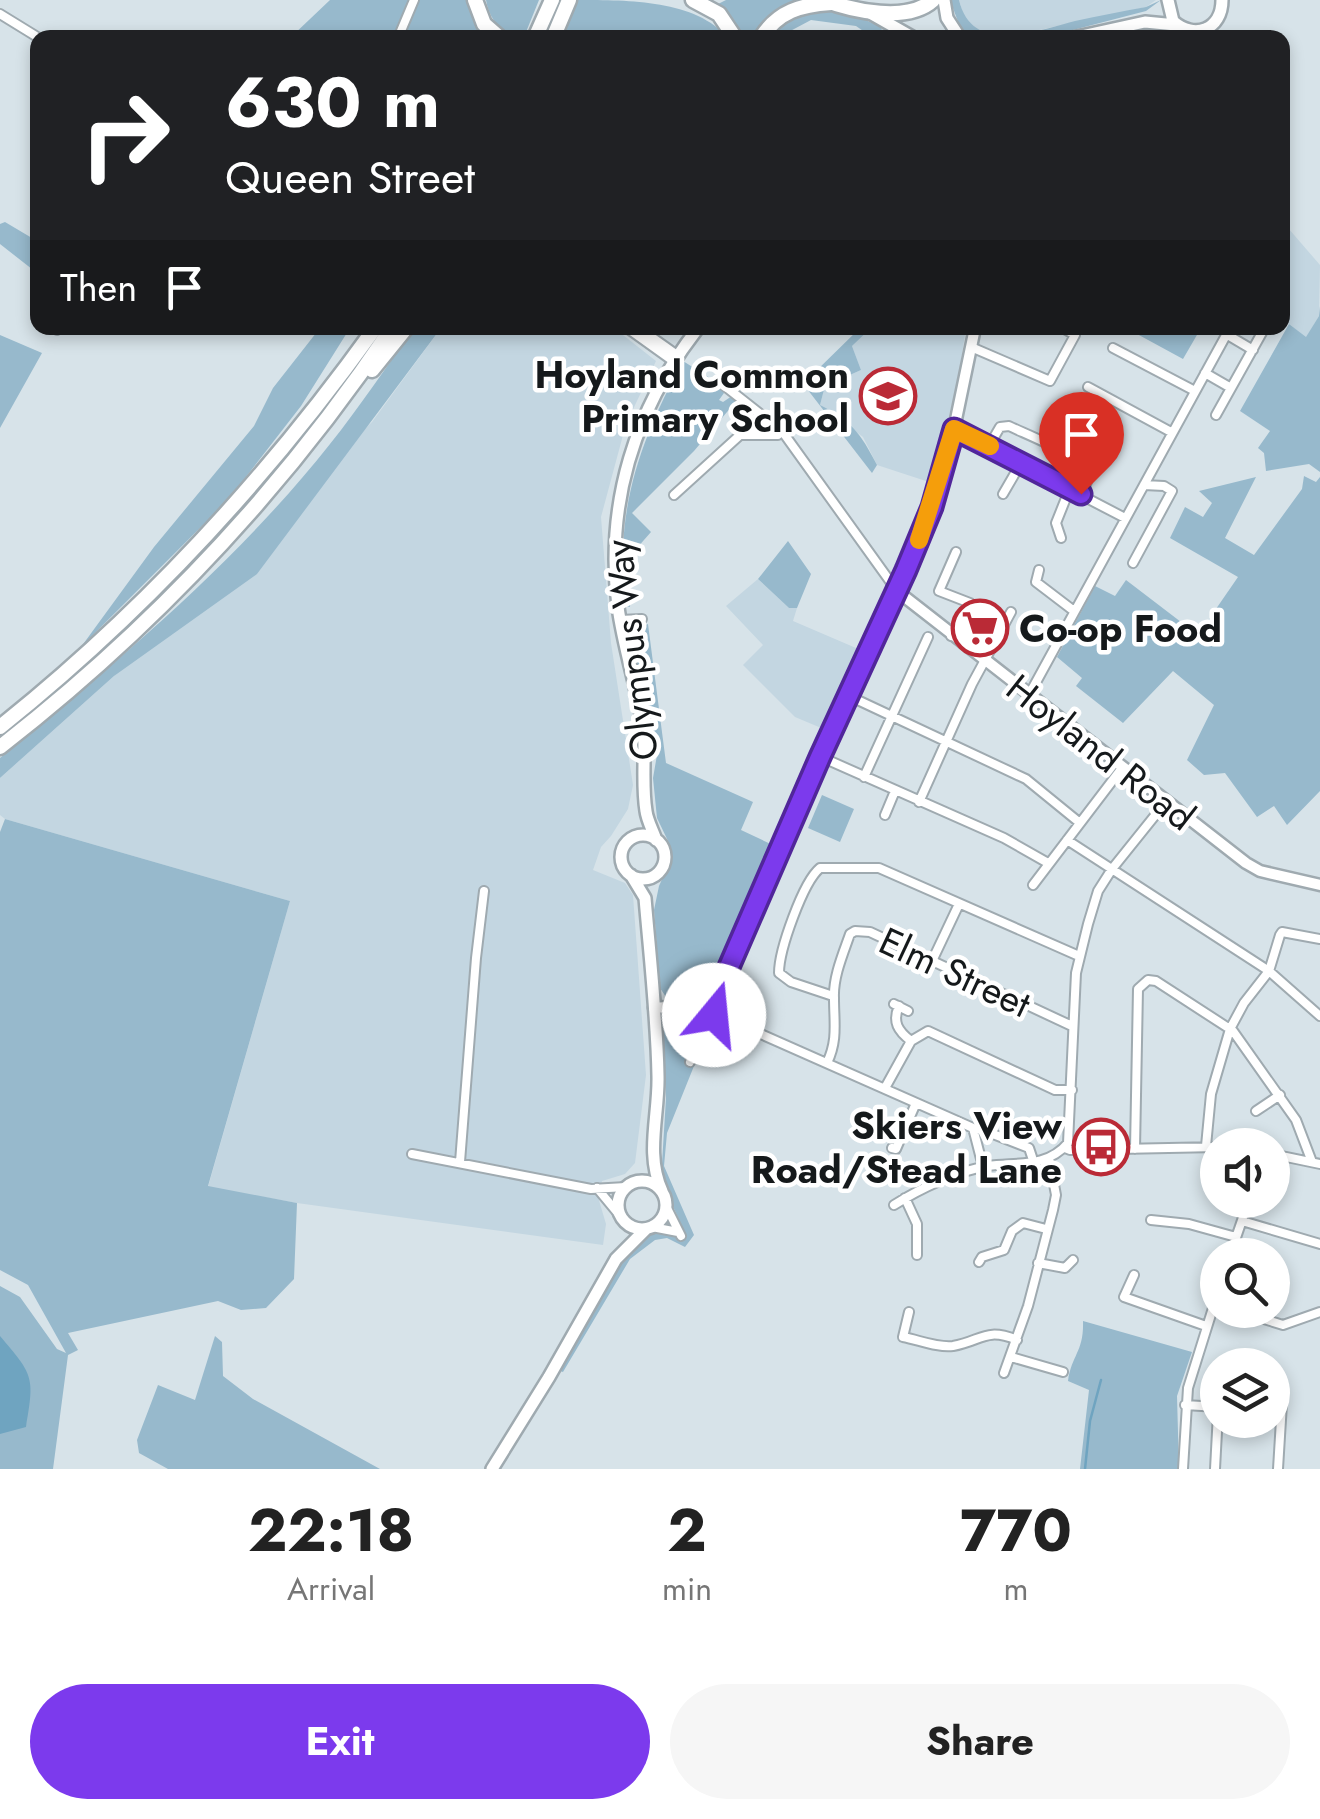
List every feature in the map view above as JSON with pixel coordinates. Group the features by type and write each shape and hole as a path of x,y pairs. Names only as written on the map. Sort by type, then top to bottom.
{"highway":[{"path":"475,0 486,30"},
{"path":"539,30 552,0"},
{"path":"556,30 569,0"},
{"path":"693,0 719,14 730,30"},
{"path":"767,30 794,8 828,1 863,9 913,12 932,0"},
{"path":"328,392 359,335"},
{"path":"0,727 48,689 168,576 255,482 370,335"},
{"path":"346,396 387,335"},
{"path":"0,747 62,698 181,586 236,528 401,335"}],"main road":[{"path":"944,0 947,18 955,30"},
{"path":"1212,30 1222,0"},
{"path":"1145,22 1167,3 1176,26"},
{"path":"863,9 900,30"},
{"path":"1108,30 1145,22 1186,30"},
{"name":"Olympus Way","path":"658,873 665,860 646,812 642,724 620,620 616,522 622,479 640,424 675,358 693,335"},
{"path":"654,1008 679,1006 709,1013 932,507 954,429 974,335"},
{"name":"Hoyland Road","path":"897,591 1246,864 1320,885"},
{"name":"Olympus Way","path":"630,840 646,812"},
{"path":"492,1469 616,1259 662,1219 666,1206 654,1170 652,1147 658,1094 644,898 621,858 630,840 643,835 656,840"},
{"path":"631,875 644,879 658,873"},
{"path":"644,898 658,873"},
{"path":"616,1259 623,1220 618,1201 652,1147"},
{"path":"629,1185 648,1182 662,1191"},
{"path":"623,1220 649,1228"}],"street":[{"path":"401,30 414,0"},
{"path":"0,14 30,32"},
{"path":"638,335 675,358"},
{"path":"647,335 675,358"},
{"path":"971,347 1050,381 1076,335"},
{"path":"1028,695 1226,335"},
{"path":"1233,335 1253,350"},
{"path":"1216,414 1261,335"},
{"path":"1112,348 1195,391"},
{"path":"1205,373 1231,388"},
{"path":"721,384 782,431 897,591"},
{"path":"1088,388 1172,432"},
{"path":"722,400 730,390"},
{"path":"989,446 1000,428 1009,426 1082,462 1089,473 1081,494"},
{"path":"954,429 1125,518"},
{"path":"674,494 740,435 778,435 782,431"},
{"path":"1003,494 1021,463"},
{"path":"1134,563 1172,491 1144,484"},
{"path":"1061,538 1056,523 1070,488"},
{"path":"951,636 970,603 939,590 956,552"},
{"path":"1039,570 1036,582 1074,611"},
{"path":"918,802 1011,612"},
{"path":"620,620 642,618"},
{"path":"864,777 928,637"},
{"path":"849,696 1026,778 1080,823"},
{"path":"820,757 1004,838 1048,863"},
{"path":"1033,885 1122,768"},
{"path":"885,815 895,791"},
{"path":"894,1205 986,1166 1030,1164 1065,1148 1070,1139 1072,1026 1079,956 1098,891 1165,803"},
{"path":"1066,840 1269,971 1320,1016"},
{"path":"833,996 780,973 781,955 814,873 820,868 879,868 1079,956"},
{"path":"460,1162 484,891"},
{"path":"933,960 959,904"},
{"name":"Elm Street","path":"827,1063 836,1039 833,996 842,955 855,930 870,932 1072,1026"},
{"path":"1208,1128 1211,1094 1230,1029 1269,971 1282,932 1320,940"},
{"path":"1135,1149 1140,984 1148,980 1156,981 1230,1029 1280,1095 1316,1163"},
{"path":"901,1007 896,1014 897,1025 912,1040"},
{"path":"695,1059 709,1013 976,1130 1029,1148 1032,1157"},
{"path":"885,1088 912,1040 923,1032 934,1032 1055,1090 1072,1090"},
{"path":"685,1039 697,1044"},
{"path":"1256,1111 1280,1095"},
{"path":"892,1148 896,1149 916,1103"},
{"path":"976,1130 980,1159 986,1166"},
{"path":"1065,1148 1200,1146"},
{"path":"412,1154 596,1188 629,1185"},
{"path":"1004,1374 1056,1195 1050,1158"},
{"path":"1290,1158 1316,1163"},
{"path":"596,1188 623,1220"},
{"path":"905,1198 916,1224 917,1254"},
{"path":"649,1228 680,1234 666,1206"},
{"path":"1151,1220 1189,1224 1236,1238 1243,1218"},
{"path":"1242,1221 1320,1244"},
{"path":"979,1262 986,1255 1004,1250 1012,1230 1023,1223 1046,1228"},
{"path":"1065,1268 1073,1260"},
{"path":"1038,1262 1065,1268"},
{"path":"1065,1268 1070,1280"},
{"path":"1134,1275 1124,1297 1200,1324"},
{"path":"909,1312 903,1337 946,1346 994,1333 1017,1340"},
{"path":"1290,1323 1320,1312"},
{"path":"1183,1469 1185,1405 1194,1359 1205,1328"},
{"path":"1010,1358 1063,1372"},
{"path":"1185,1405 1200,1407"},
{"path":"1214,1469 1216,1438"},
{"path":"1277,1438 1278,1469"}],"shaded area":[{"path":"330,0 468,0 479,30 412,30 298,30"},
{"path":"486,0 539,0 527,30 504,30 490,14"},
{"path":"578,0 639,2 680,9 719,30 566,30"},
{"path":"726,0 797,0 765,30 734,30 716,5"},
{"path":"950,0 959,0 966,17 982,30 960,27"},
{"path":"959,0 1156,0 1146,7 1039,30 980,30 964,17"},
{"path":"1161,0 1146,11 1073,30 1040,30 1146,7"},
{"path":"819,9 858,17 883,30 811,20 792,30 774,30 787,17"},
{"path":"5,222 30,237 30,268 0,244 0,224"},
{"path":"1290,230 1320,265 1319,316 1306,338 1290,325"},
{"path":"1320,306 1320,472 1309,464 1266,471 1264,453 1258,448 1270,431 1240,411 1283,335 1290,335 1290,325 1306,337 1319,316"},
{"path":"0,335 42,353 0,428"},
{"path":"315,335 346,335 301,406 228,500 81,647 154,547 254,426 273,388"},
{"path":"410,335 436,335 257,574 114,676 0,778 0,758 215,571 293,488 352,416"},
{"path":"436,335 623,335 656,361 626,424 601,517 611,643 633,785 628,809 601,847 593,870 625,883 633,895 646,1075 635,1163 625,1174 602,1181 598,1197 606,1224 603,1245 208,1187 290,901 0,815 0,778 114,676 372,422"},
{"path":"853,335 864,335 852,346 861,370 825,386 820,405 860,436 877,465 872,473 794,372 812,375"},
{"name":"Hoyland Common Primary School","path":"864,335 965,335 958,380 932,483 877,465 863,437 820,405 825,386 861,370 852,346"},
{"path":"1139,335 1197,335 1183,359"},
{"path":"683,361 721,385 724,393 719,400 723,402 732,396 738,399 694,451 632,513 651,532 629,557 630,607 625,601 623,567 626,512 648,435"},
{"path":"1304,476 1316,482 1320,477 1320,791 1287,825 1274,806 1257,817 1225,773 1204,775 1187,760 1214,705 1173,671 1123,723 1076,686 1082,678 1057,657 1095,586 1115,596 1126,580 1198,635 1238,577 1170,538 1185,507 1203,517 1212,503 1199,491 1256,477 1225,538 1254,555 1302,489"},
{"path":"788,541 811,574 797,608 789,608 758,579"},
{"path":"758,579 789,608 797,608 793,621 863,651 826,730 795,717 743,665 763,645 726,606"},
{"path":"648,624 666,763 753,802 741,830 775,846 706,1000 666,997 660,988 654,910 672,857 657,818 653,778 657,755 631,639 635,629"},
{"path":"822,795 854,809 840,842 808,828"},
{"path":"5,819 290,901 208,1186 297,1203 294,1279 266,1308 241,1310 218,1301 68,1333 78,1350 68,1355 53,1469 0,1469 0,1286 20,1297 57,1349 66,1353 28,1285 0,1270 0,832"},
{"path":"677,1011 697,1017 700,1025 697,1037 684,1040 691,1048 687,1062 694,1066 667,1133 664,1166 694,1235 685,1247 667,1238 655,1240 630,1259 563,1372 557,1370 577,1330 624,1254 643,1238 661,1232 680,1240 686,1235 661,1180 666,1098 662,1031 667,1017"},
{"path":"1083,1321 1192,1352 1177,1396 1179,1469 1080,1469 1089,1390 1068,1381 1082,1340"},
{"path":"0,1336 25,1368 30,1397 26,1427 0,1434"},
{"path":"215,1336 222,1342 223,1376 253,1399 380,1469 168,1469 139,1453 137,1440 158,1385 195,1400"}],"waterway":[{"path":"1085,1469 1090,1421 1101,1380"}],"slow traffic":[{"path":"919,540 954,429 990,446"}],"place":[{"name":"Hoyland Common Primary School","path":"888,396"},
{"name":"Co-op Food","path":"980,628"},
{"name":"Skiers View Road/Stead Lane","path":"1101,1147"}],"route":[{"path":"714,1015 709,1013 922,533 954,429 1081,494"}]}
